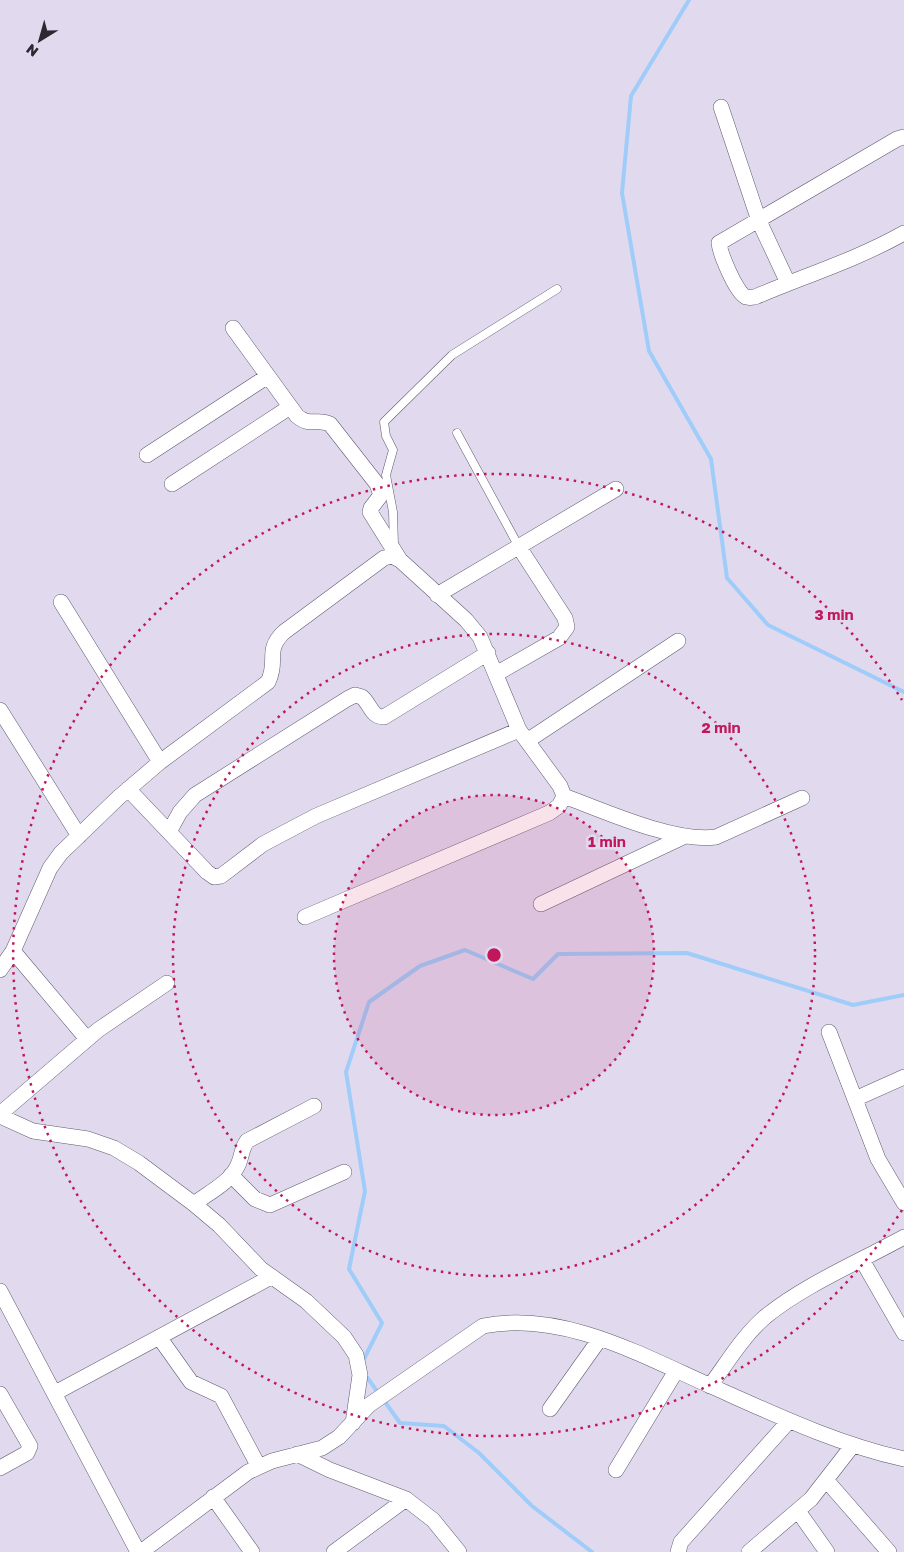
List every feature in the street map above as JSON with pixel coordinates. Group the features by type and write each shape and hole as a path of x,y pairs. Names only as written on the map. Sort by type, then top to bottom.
{"street":[{"path":"721,107 759,221 788,283"},
{"path":"904,137 897,138 719,243 720,251 740,291 746,297 754,297 839,264 904,233"},
{"path":"233,328 290,407 303,421 330,424 377,484 381,495 370,512 397,555 437,595 466,620 480,637 523,735 560,786 564,796 559,806 549,812 305,917"},
{"path":"146,455 268,376"},
{"path":"172,484 290,407"},
{"path":"437,595 616,489"},
{"path":"496,674 559,638 567,627 565,618 519,547"},
{"path":"0,970 13,951 50,868 61,853 128,789 160,762 268,682 274,671 272,650 275,640 284,632 384,558 397,555"},
{"path":"61,602 160,762"},
{"path":"128,789 207,872 214,876 221,876 263,844 316,816 523,735 678,641"},
{"path":"169,832 180,812 195,794 347,699 355,695 362,697 372,712 378,717 384,717 488,653"},
{"path":"0,710 79,836"},
{"path":"564,796 683,837 716,837 802,798"},
{"path":"541,904 683,837"},
{"path":"13,951 87,1039"},
{"path":"167,983 116,1016 0,1115 33,1131 88,1139 114,1148 139,1163 194,1204 271,1278 306,1302 344,1337 356,1356 360,1375 354,1423"},
{"path":"829,1032 878,1159 904,1201"},
{"path":"855,1099 904,1077"},
{"path":"194,1204 231,1175 236,1169 242,1148 247,1141 314,1106"},
{"path":"231,1175 255,1199 270,1205 344,1172"},
{"path":"710,1386 751,1331 764,1318 795,1296 904,1237"},
{"path":"862,1260 904,1333"},
{"path":"55,1393 271,1278"},
{"path":"0,1291 140,1552 213,1497 259,1467 322,1448 339,1437 354,1423 369,1404 483,1326 520,1322 550,1325 600,1340 789,1421 853,1445 904,1459"},
{"path":"159,1337 191,1382 220,1396 259,1467"},
{"path":"550,1409 600,1340"},
{"path":"616,1470 676,1371"},
{"path":"0,1394 30,1446 27,1453 0,1468"},
{"path":"678,1552 681,1542 789,1421"},
{"path":"749,1552 798,1511 827,1481 853,1445"},
{"path":"297,1454 330,1470 406,1499 433,1520 458,1552"},
{"path":"827,1481 889,1552"},
{"path":"213,1497 252,1552"},
{"path":"334,1552 406,1499"},
{"path":"798,1511 827,1552"}],"lane":[{"path":"397,555 393,512 386,475 393,450 386,436 384,422 462,347 557,289"},
{"path":"457,433 519,547"}],"waterway":[{"path":"689,0 631,96 622,193 649,351 711,459 727,578 768,625 904,692"},
{"path":"363,1361 382,1323 349,1269 365,1191 346,1072 369,1002 420,966 465,950 533,979 558,954 687,953 853,1005 904,995"},
{"path":"364,1373 379,1394"},
{"path":"383,1399 400,1423 444,1426 479,1453 532,1506 592,1552"}]}
